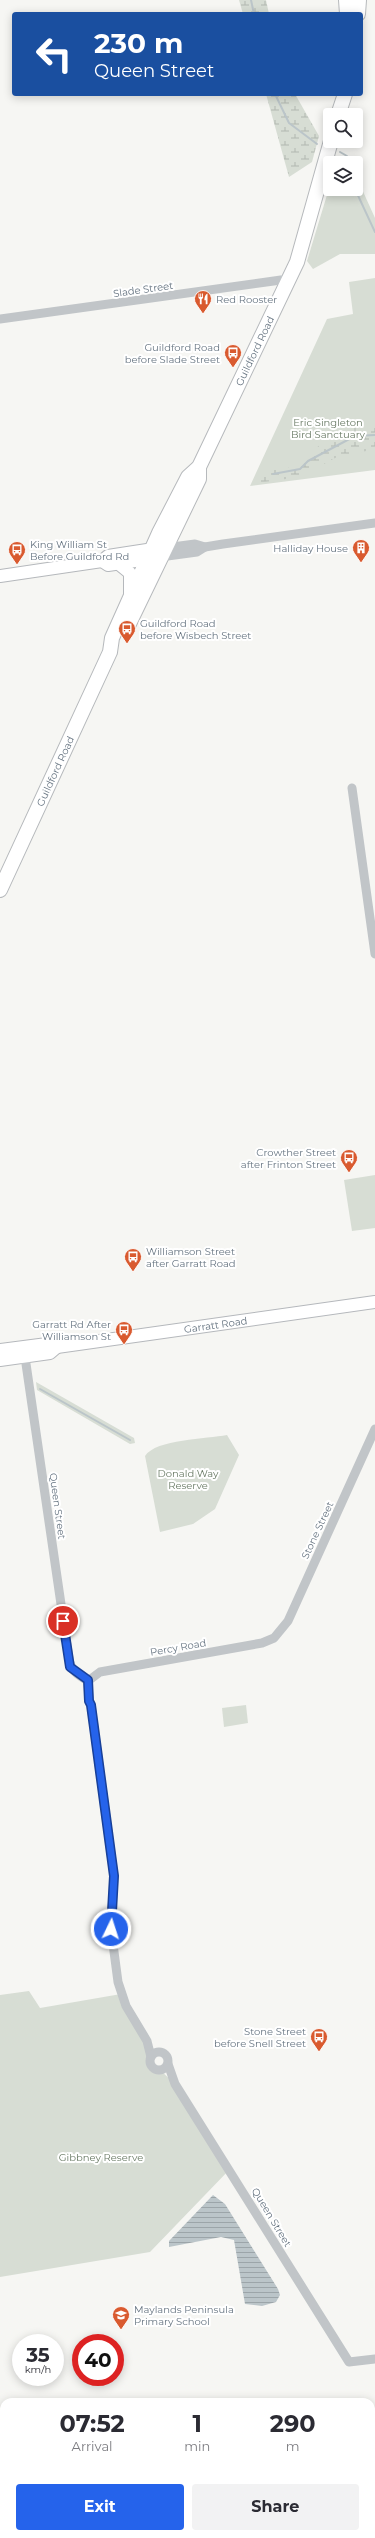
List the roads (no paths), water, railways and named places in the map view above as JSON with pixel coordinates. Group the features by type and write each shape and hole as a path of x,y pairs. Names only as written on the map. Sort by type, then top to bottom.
{"highway":[{"path":"346,0 347,12"},
{"path":"358,12 359,0"},
{"path":"337,108 338,96"},
{"path":"340,108 344,96"},
{"name":"Guildford Road","path":"110,652 120,642 188,477 199,467 288,283 306,232 329,148"},
{"name":"Guildford Road","path":"0,890 110,652 112,638 130,597 156,554"}],"main road":[{"path":"102,561 108,565 119,564 156,554"},
{"path":"0,576 102,561 108,556 156,554"},
{"path":"119,564 130,573 130,597"},
{"name":"Garratt Road","path":"0,1350 47,1344 57,1347 375,1302"},
{"name":"Garratt Road","path":"0,1360 50,1353 57,1347"}],"street":[{"name":"Slade Street","path":"0,319 281,280 288,283"},
{"path":"156,554 196,544 205,547 375,523"},
{"path":"352,788 375,954"},
{"name":"Queen Street","path":"25,1356 68,1659 91,1679"},
{"name":"Stone Street","path":"274,1638 288,1620 375,1429"},
{"name":"Percy Road","path":"91,1679 100,1672 262,1643 274,1638"},
{"path":"91,1679 93,1701 91,1705 114,1876 111,1929 118,1982 126,2006 155,2055 152,2066 164,2067 165,2054 155,2055"},
{"name":"Queen Street","path":"164,2067 349,2362 375,2359"}],"waterway":[{"path":"251,0 254,12"},
{"path":"276,96 289,123 317,144"},
{"path":"340,152 347,156"},
{"path":"358,196 375,232"},
{"path":"273,474 300,469 308,461 355,436 375,435"},
{"path":"40,1389 130,1440"}],"place":[{"name":"Red Rooster","path":"203,314"},
{"name":"Guildford Road before Slade Street","path":"233,368"},
{"name":"Halliday House","path":"361,563"},
{"name":"King William St Before Guildford Rd","path":"17,565"},
{"name":"Guildford Road before Wisbech Street","path":"127,644"},
{"name":"Crowther Street after Frinton Street","path":"349,1173"},
{"name":"Williamson Street after Garratt Road","path":"133,1272"},
{"name":"Garratt Rd After Williamson St","path":"124,1345"},
{"name":"Stone Street before Snell Street","path":"319,2052"},
{"name":"Maylands Peninsula Primary School","path":"121,2330"}],"park label":[{"name":"Eric Singleton Bird Sanctuary","path":"328,428"},
{"name":"Donald Way Reserve","path":"188,1478"},
{"name":"Gibbney Reserve","path":"101,2157"}]}
